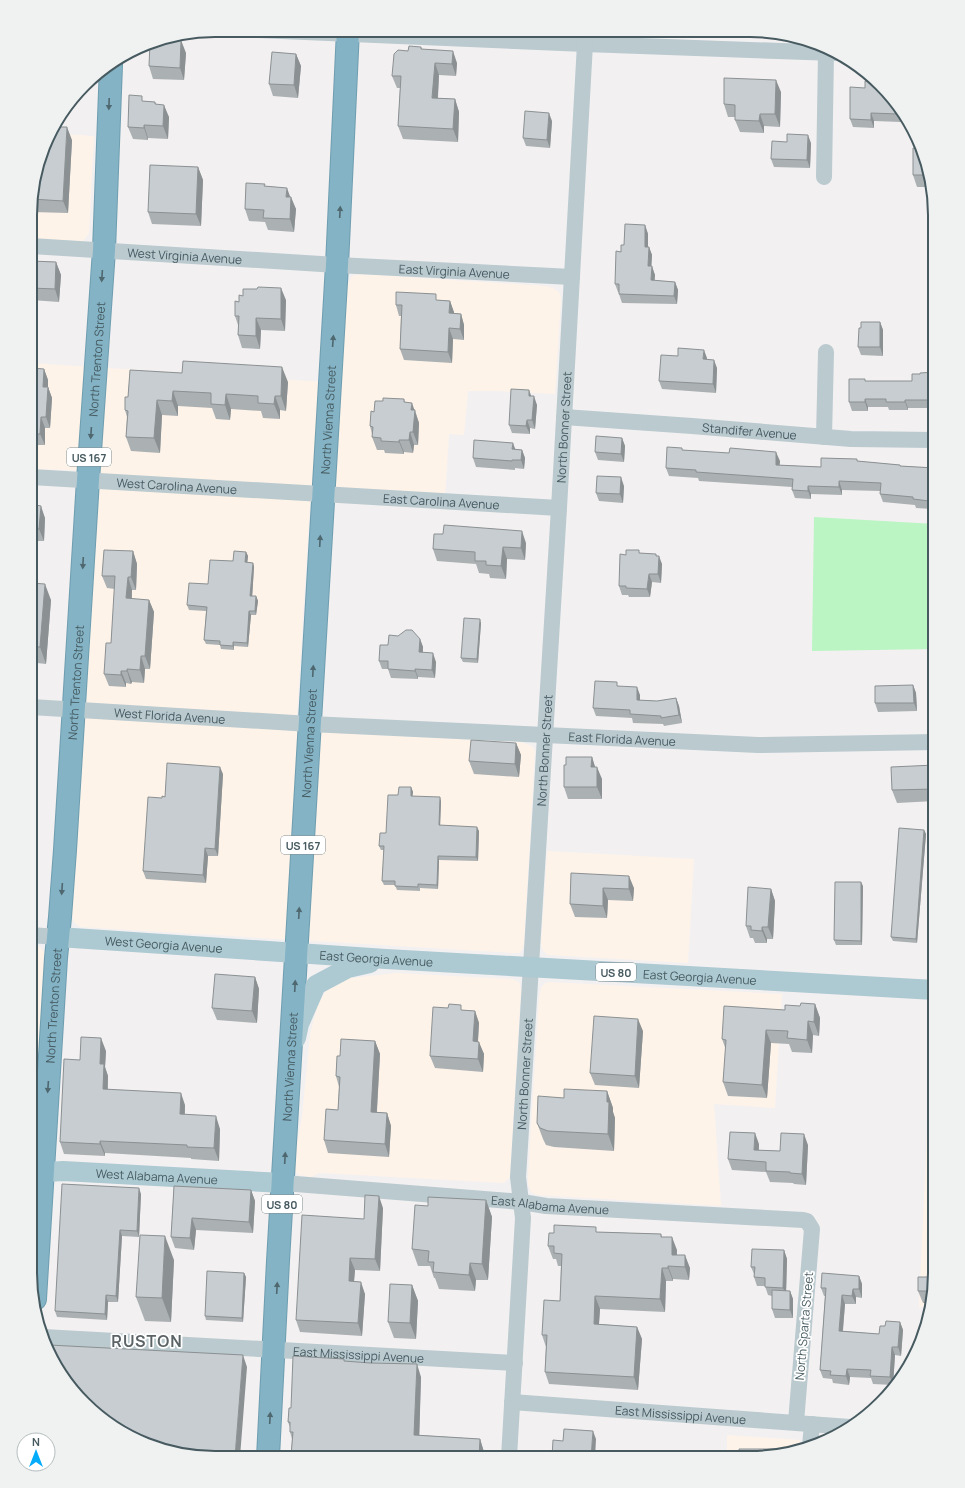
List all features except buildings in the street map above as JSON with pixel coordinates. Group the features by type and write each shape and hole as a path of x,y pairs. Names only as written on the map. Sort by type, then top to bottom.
{"highway":[{"name":"North Vienna Street","path":"268,1451 337,265 348,37"},
{"name":"North Trenton Street","path":"37,1162 58,937 74,710 104,250 111,71"}],"main road":[{"name":"West Georgia Avenue","path":"58,937 297,952"},
{"name":"East Georgia Avenue","path":"297,952 386,959 928,990"},
{"path":"290,1074 299,1024 316,985 348,968 386,959"},
{"name":"West Alabama Avenue","path":"37,1173 63,1171 283,1183"}],"street":[{"path":"447,37 586,44 820,52"},
{"name":"North Bonner Street","path":"509,1451 523,1218 518,1177 586,44"},
{"path":"824,177 831,56"},
{"name":"West Virginia Avenue","path":"37,246 337,265"},
{"name":"East Virginia Avenue","path":"337,265 572,277"},
{"path":"824,437 826,352"},
{"name":"Standifer Avenue","path":"564,417 851,439 928,440"},
{"name":"West Carolina Avenue","path":"37,477 323,495"},
{"name":"East Carolina Avenue","path":"323,495 559,508"},
{"name":"West Florida Avenue","path":"37,707 310,724"},
{"name":"East Florida Avenue","path":"310,724 758,745 928,742"},
{"name":"West Georgia Avenue","path":"37,936 58,937"},
{"name":"East Alabama Avenue","path":"283,1183 522,1202 546,1206 802,1220 807,1221 812,1230"},
{"name":"North Sparta Street","path":"796,1422 812,1230"},
{"name":"East Mississippi Avenue","path":"49,1337 514,1363"},
{"name":"East Mississippi Avenue","path":"512,1402 840,1426"},
{"path":"811,1440 812,1424"}],"shaded area":[{"path":"56,134 94,136 89,233 83,241 37,239 37,204 40,180 46,158"},
{"path":"361,274 545,286 553,288 559,292 561,298 555,394 468,391 464,435 449,434 445,496 311,489 296,730 520,742 532,746 535,751 524,944 522,950 519,953 513,953 80,927 74,922 72,914 97,471 37,469 37,363 341,383 347,286 352,276"},
{"path":"547,851 694,859 688,963 548,955 544,952 541,946"},
{"path":"37,947 40,947 46,954 41,1054 37,1054"},
{"path":"396,973 512,979 519,982 521,990 510,1177 504,1183 319,1173 311,1177 299,1175 294,1170 294,1159 302,1117 310,1035 317,1007 322,997 326,991 343,979"},
{"path":"545,983 782,994 775,1108 714,1104 721,1206 537,1195 531,1192 528,1184 528,1177 539,998 541,988"},
{"path":"928,1111 928,1284 925,1307 919,1307"},
{"path":"727,1435 800,1440 800,1444 785,1448 761,1451 727,1451"}],"green space":[{"path":"814,517 928,524 928,649 812,651"}],"district":[{"name":"RUSTON","path":"147,1341"}]}
